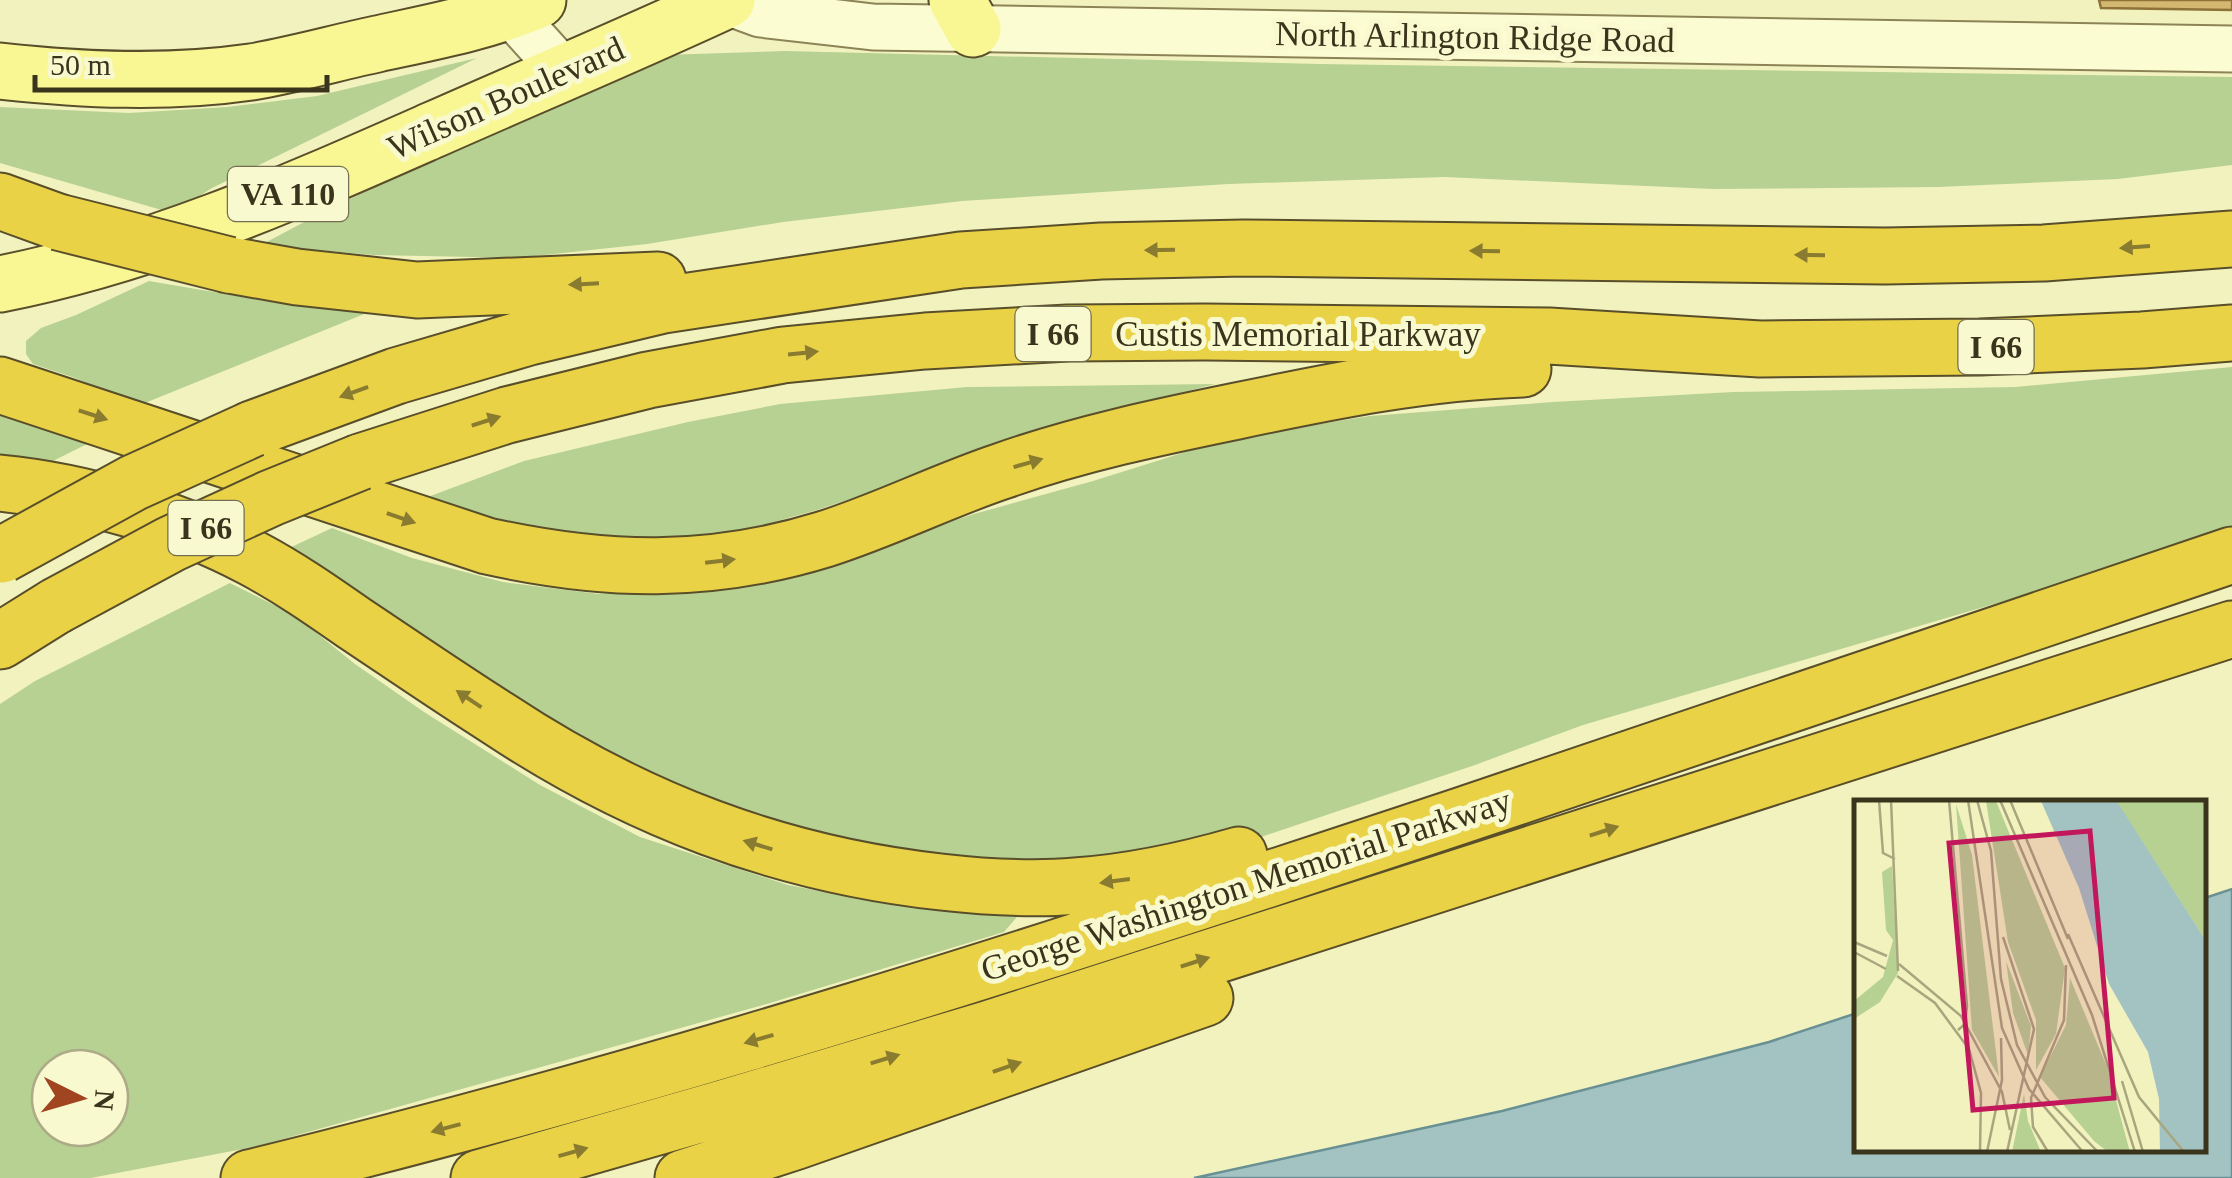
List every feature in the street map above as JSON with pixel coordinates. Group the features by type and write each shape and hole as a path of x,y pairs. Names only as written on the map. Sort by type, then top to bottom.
{"highway":[{"path":"0,201 58,222 229,265 418,290 714,277 960,260"},
{"name":"I 66","path":"1,556 133,484 252,429 396,376 528,336 664,305 960,260 1101,250 1244,248 1904,256 2044,253 2232,240"},
{"name":"Custis Memorial Parkway","path":"0,642 56,606 172,544 360,462 507,415 648,380 783,355 925,340 1068,333 1548,336 1760,349 1980,348 2232,333"},
{"path":"0,385 487,546 530,556 632,567 766,555 826,538 1002,470 1180,423 1344,388 1474,370 1548,368 1760,349"},
{"path":"0,483 62,492 128,510 183,528 252,558 502,722 628,793 686,820 738,838 852,870 1024,888 1120,881 1211,863 1336,826 1585,774"},
{"name":"George Washington Memorial Parkway","path":"248,1178 422,1134 842,1015 1173,911 2232,555"},
{"name":"George Washington Memorial Parkway","path":"479,1178 950,1040 2232,629"},
{"path":"684,1178 1275,973 1532,855"}],"main road":[{"name":"Wilson Boulevard","path":"0,284 129,253 223,220 724,1"},
{"path":"0,71 141,80 235,74 444,30 516,4"}],"street":[{"name":"North Arlington Ridge Road","path":"724,1 760,14 873,27 965,14 2232,49"},
{"path":"516,4 564,72"}],"green space":[{"path":"785,51 1320,64 2232,77 2232,165 2118,179 1939,187 1713,189 1445,177 1228,184 962,201 516,258 373,255 261,245 604,77 663,55"},
{"path":"477,58 212,188 172,213 0,163 0,107 129,113 227,107 317,96"},
{"path":"149,281 278,303 379,308 140,405 33,364 26,354 26,341 41,328"},
{"path":"2232,367 2232,530 1583,725 1237,845 1118,865 892,861 665,794 285,550 332,528 412,558 503,582 599,594 707,587 791,573 1227,439 1370,416 1733,392 2015,387"},
{"path":"1215,384 1125,408 817,510 734,533 659,541 540,532 417,501 524,461 780,404 967,387"},
{"path":"0,409 97,439 51,462 0,455"},
{"path":"230,583 294,615 424,712 540,785 640,837 788,885 882,903 1028,904 1004,932 770,1003 258,1146 91,1178 0,1178 0,704 35,681"}],"water":[{"path":"2232,889 2232,1178 1194,1178 1502,1111 1769,1042 1854,1014 1854,1153 2207,1153 2207,897"}],"building":[{"path":"2099,0 2232,0 2232,10 2101,8"}]}
